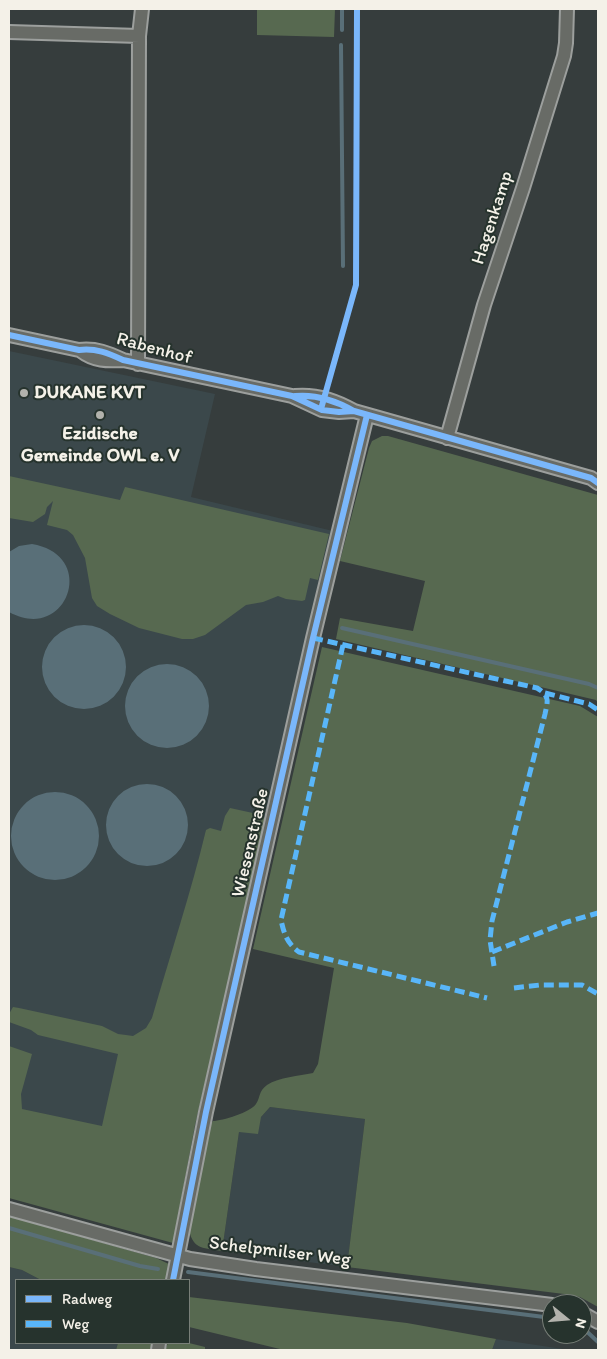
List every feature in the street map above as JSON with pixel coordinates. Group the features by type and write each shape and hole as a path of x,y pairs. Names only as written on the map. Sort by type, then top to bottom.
{"street":[{"path":"138,364 139,36 142,9"},
{"name":"Hagenkamp","path":"447,438 484,306 564,56 567,9"},
{"path":"9,32 139,36"},
{"name":"Rabenhof","path":"9,335 80,350 90,349 106,352 123,360 138,364 292,396 324,397 367,415 596,480"},
{"name":"Wiesenstraße","path":"174,1279 206,1112 318,615 367,415"},
{"name":"Schelpmilser Weg","path":"9,1209 178,1256 256,1269 542,1303"}],"shaded area":[{"path":"9,351 215,394 191,497 333,531 184,1175 9,1144"},
{"path":"270,1107 365,1119 347,1267 222,1251 239,1132 261,1117"},
{"path":"9,1267 22,1270 39,1279 15,1279 15,1344 118,1344 116,1350 9,1350"},
{"path":"496,1339 563,1349 565,1350 492,1350"}],"green space":[{"path":"257,9 335,9 334,37 257,35"},
{"path":"382,436 388,436 598,495 598,703 596,700 336,639 340,618 413,631 425,581 340,561 369,448 372,441"},
{"path":"9,476 120,500 125,487 329,534 318,580 310,578 305,600 286,599 278,596 263,602 246,605 205,635 193,639 182,639 139,628 97,606 92,598 85,558 73,535 67,530 47,525 53,501 47,507 45,514 33,522 9,518"},
{"path":"322,647 580,706 598,717 598,1307 592,1304 592,1294 564,1294 347,1267 365,1119 270,1107 261,1117 258,1134 239,1132 222,1251 201,1247 193,1241 189,1230 210,1125 213,1121 236,1116 253,1107 258,1101 262,1090 272,1082 283,1078 313,1073 318,1064 334,968 253,949"},
{"path":"230,808 262,815 266,821 195,1125 173,1243 9,1198 9,1046 32,1054 21,1094 22,1109 102,1126 118,1054 38,1035 31,1030 9,1022 9,1014 13,1007 19,1008 102,1026 118,1034 133,1036 146,1028 152,1018 206,830 210,828 221,831 225,816"},
{"path":"9,1216 156,1258 171,1265 167,1279 39,1279 22,1270 9,1267"},
{"path":"190,1297 407,1323 496,1339 492,1350 284,1350 190,1327"},
{"path":"190,1343 205,1347 205,1350 165,1350 168,1344"},
{"path":"118,1344 153,1344 151,1350 116,1350"}],"water":[{"path":"32,544 53,551 65,564 69,579 67,594 59,607 46,616 29,619 9,612 9,552 19,546"},
{"path":"84,625 107,632 119,644 126,667 119,690 107,702 84,709 61,702 49,690 42,667 49,644 61,632"},
{"path":"167,664 190,671 202,683 209,706 202,729 190,741 167,748 144,741 132,729 125,706 132,683 144,671"},
{"path":"139,784 155,784 170,791 181,802 188,817 185,841 176,854 155,866 139,866 124,859 113,848 106,833 106,817 113,802 124,791"},
{"path":"55,792 72,795 86,805 96,819 99,836 96,853 86,867 72,877 55,880 38,877 24,867 14,853 11,836 14,819 24,805 38,795"}],"waterway":[{"path":"342,9 342,30"},
{"path":"341,45 343,266"},
{"path":"342,628 589,684 598,688"},
{"path":"9,1228 140,1266 158,1269"},
{"path":"188,1272 542,1317"},
{"path":"592,1336 598,1342"}],"marked path":[{"path":"313,638 537,688 546,696 545,714 492,921 490,940 494,966"},
{"path":"343,645 281,920 285,934 289,942 299,952 487,998"},
{"path":"545,693 589,704 598,710"},
{"path":"492,952 567,922 598,913"},
{"path":"514,988 540,985 582,985 598,994"}],"cycle path":[{"path":"321,409 356,285 357,9"},
{"path":"9,335 79,350 96,350 123,360 292,396 322,410 354,411"},
{"path":"295,396 311,396 326,399 354,411 591,478 598,483"},
{"path":"173,1279 206,1112 313,638 367,415"}],"place":[{"name":"DUKANE KVT","path":"24,393"},
{"name":"Ezidische Gemeinde OWL e. V","path":"100,415"}]}
